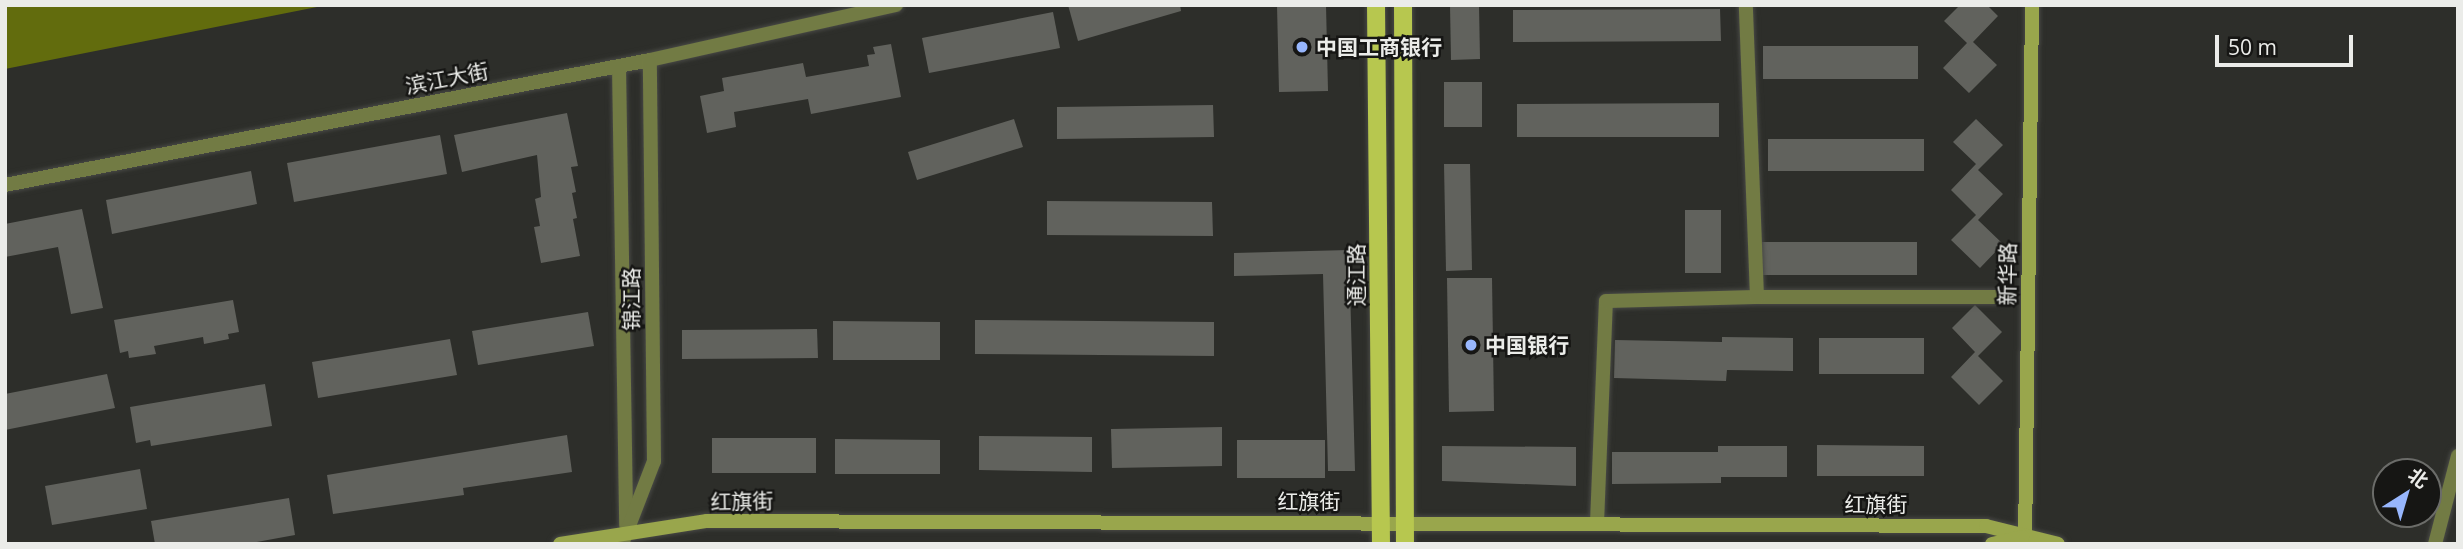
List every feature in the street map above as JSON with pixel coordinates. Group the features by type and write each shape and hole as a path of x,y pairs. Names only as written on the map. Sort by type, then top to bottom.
{"main road":[{"name":"通江路","path":"1376,5 1381,544"},
{"path":"1403,5 1405,544"},
{"name":"新华路","path":"2025,540 2032,5"},
{"name":"红旗街","path":"560,544 624,538 707,521 1986,526 2025,540 2058,544"},
{"path":"1992,544 2025,540"}],"street":[{"name":"滨江大街","path":"5,185 650,60 896,5"},
{"path":"1745,5 1757,297"},
{"name":"锦江路","path":"624,538 654,461 650,60"},
{"name":"锦江路","path":"619,66 624,538"},
{"path":"1597,523 1606,300 1995,297"},
{"path":"2435,544 2458,456"}],"shaded area":[{"path":"5,5 327,5 5,69"}],"building":[{"path":"1068,5 1180,5 1181,11 1078,41"},
{"name":"中国工商银行","path":"1277,5 1326,5 1328,91 1279,92"},
{"path":"1450,5 1479,5 1480,59 1451,60"},
{"path":"1960,5 1987,5 1998,16 1973,42 1997,65 1969,93 1943,68 1967,43 1944,21"},
{"path":"1720,9 1721,41 1513,42 1513,10"},
{"path":"1053,12 1060,48 929,73 922,38"},
{"path":"891,44 901,97 811,114 808,99 734,112 736,127 707,133 700,96 724,91 722,78 803,63 806,77 869,66 867,55 875,54 873,47"},
{"path":"1763,46 1918,46 1918,79 1763,79"},
{"path":"1444,82 1482,82 1482,127 1444,127"},
{"path":"1719,103 1719,137 1517,137 1517,104"},
{"path":"1213,105 1214,137 1057,139 1057,107"},
{"path":"567,113 578,166 571,167 577,218 573,219 580,256 541,263 534,227 540,226 535,199 541,197 537,155 462,172 454,135"},
{"path":"1014,119 1023,147 917,180 908,152"},
{"path":"1976,119 2003,145 1978,170 2003,194 1978,220 2003,244 1980,268 1951,240 1976,215 1951,190 1976,164 1953,142"},
{"path":"440,135 447,174 294,202 287,163"},
{"path":"1768,139 1924,139 1924,171 1768,171"},
{"path":"1444,164 1470,164 1472,270 1446,271"},
{"path":"251,171 257,204 112,234 106,200"},
{"path":"1047,201 1212,202 1213,236 1047,235"},
{"path":"82,209 103,308 71,314 58,247 5,257 5,224"},
{"path":"1685,210 1721,210 1721,273 1685,273"},
{"path":"1762,242 1917,242 1917,275 1762,275"},
{"path":"1349,250 1355,471 1328,471 1323,274 1234,276 1234,253"},
{"name":"中国银行","path":"1447,278 1492,278 1494,411 1449,412"},
{"path":"233,300 239,332 228,334 229,339 204,344 203,337 154,346 156,354 129,358 128,351 120,353 114,320"},
{"path":"1975,305 2002,332 1978,356 2003,381 1979,405 1951,377 1975,352 1952,328"},
{"path":"588,312 594,346 478,365 472,331"},
{"path":"975,320 1214,322 1214,356 975,354"},
{"path":"833,321 940,322 940,360 833,360"},
{"path":"817,329 818,358 682,359 682,330"},
{"path":"1722,337 1793,338 1793,371 1727,370 1726,381 1614,378 1615,340 1722,342"},
{"path":"1819,338 1924,338 1924,374 1819,374"},
{"path":"450,339 457,375 318,398 312,362"},
{"path":"107,374 115,408 5,430 5,394"},
{"path":"265,384 272,426 151,446 150,440 136,443 130,407"},
{"path":"1222,427 1222,466 1112,468 1111,429"},
{"path":"567,435 572,472 463,488 464,495 333,514 327,475"},
{"path":"979,436 1092,437 1092,472 979,470"},
{"path":"712,438 816,438 816,473 712,473"},
{"path":"835,439 940,440 940,474 835,474"},
{"path":"1237,440 1325,440 1325,478 1237,478"},
{"path":"1817,445 1924,446 1924,476 1817,476"},
{"path":"1442,446 1576,447 1576,486 1442,481"},
{"path":"1718,446 1787,446 1787,477 1721,477 1721,483 1612,484 1612,452 1718,452"},
{"path":"140,469 147,509 52,525 45,486"},
{"path":"289,498 295,535 245,544 155,544 151,521"}],"place":[{"name":"中国工商银行","path":"1302,47"},
{"name":"中国银行","path":"1471,345"}]}
